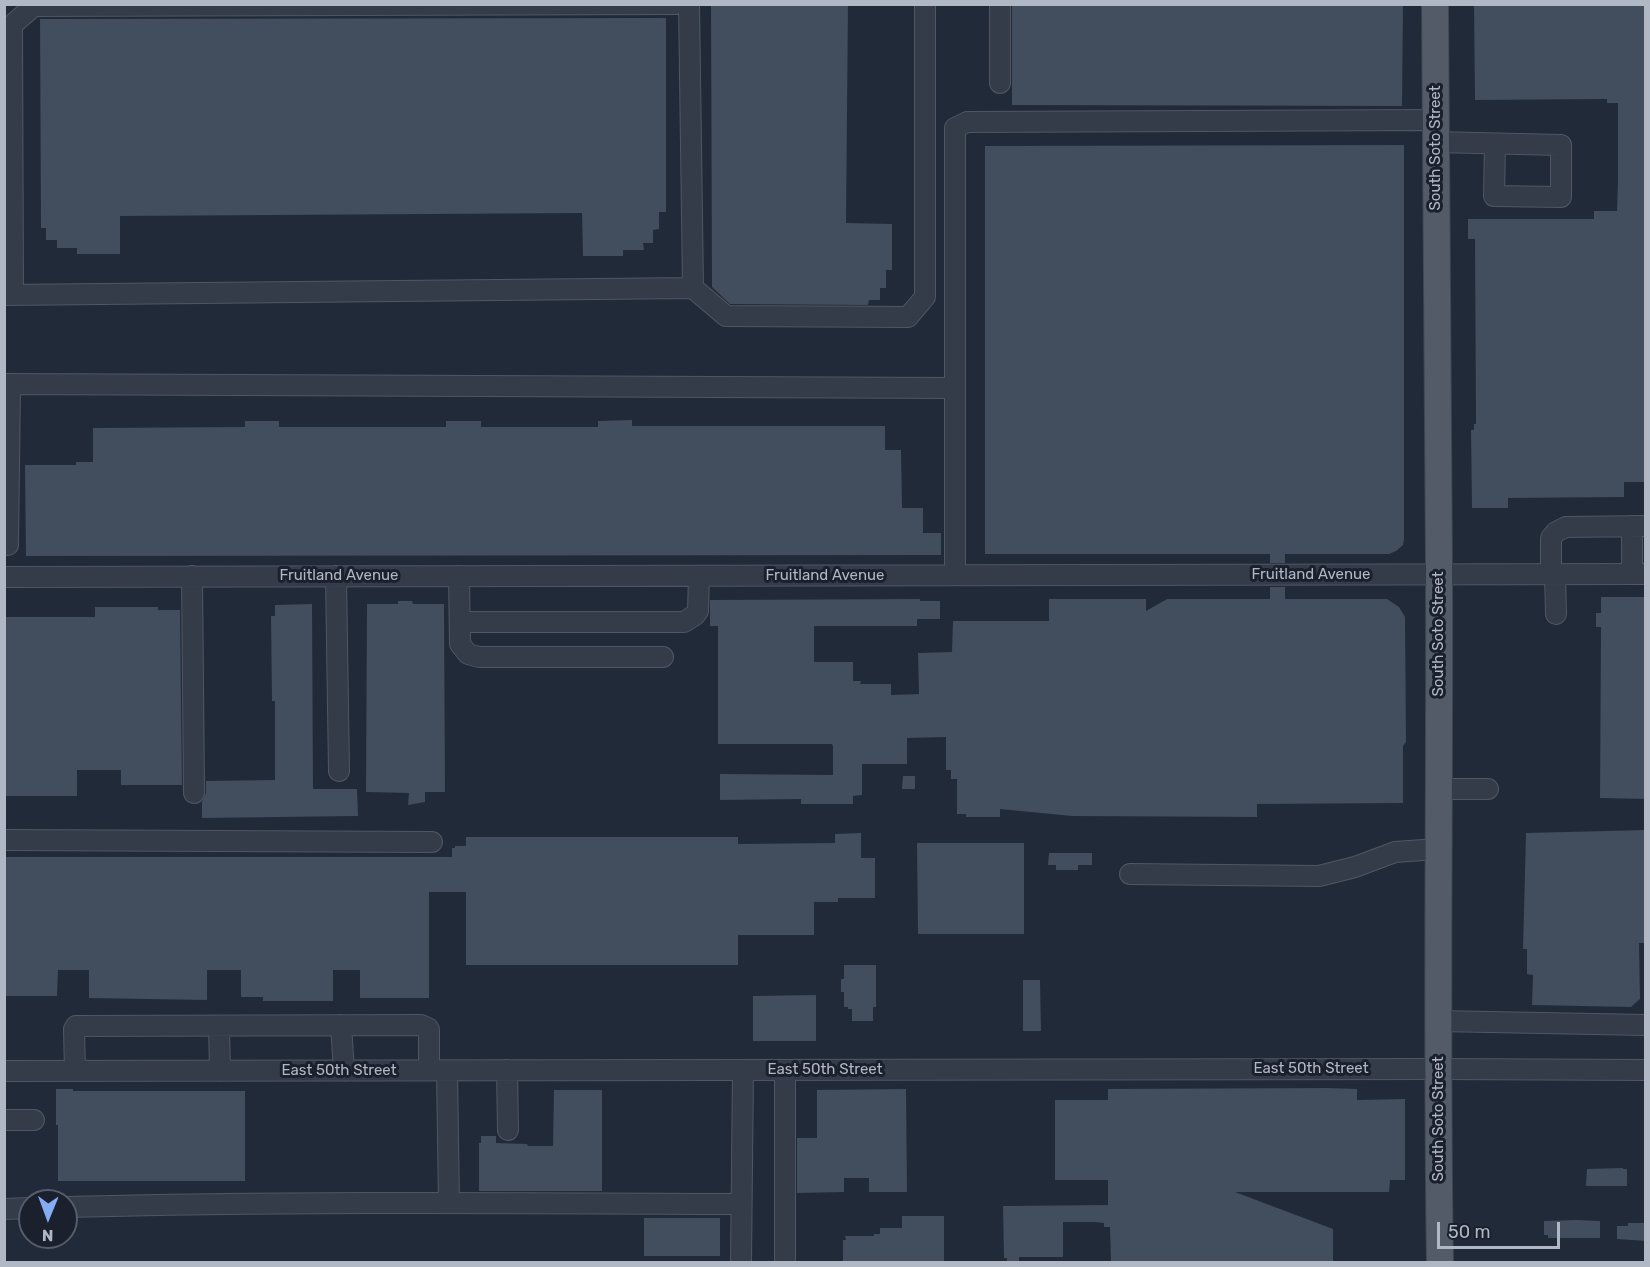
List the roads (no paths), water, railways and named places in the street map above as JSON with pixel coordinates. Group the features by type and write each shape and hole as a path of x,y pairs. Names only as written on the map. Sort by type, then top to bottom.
{"main road":[{"name":"South Soto Street","path":"1435,4 1440,1263"}],"street":[{"path":"676,4 34,6 12,25 8,73 9,295 693,288 726,316 908,317 925,297 925,4"},
{"path":"689,4 693,288"},
{"path":"1000,4 1000,83"},
{"path":"955,575 955,128 967,122 1435,131 1495,144"},
{"path":"8,545 7,384 955,388"},
{"path":"1556,614 1551,538 1556,532 1566,527 1639,526 1639,574"},
{"name":"Fruitland Avenue","path":"4,577 1639,574"},
{"path":"192,576 194,793"},
{"path":"336,576 339,771"},
{"path":"459,576 460,644 468,654 479,657 663,657"},
{"path":"460,622 684,622 695,615 698,610 699,576"},
{"path":"1439,789 1488,789"},
{"path":"4,840 432,842"},
{"path":"1130,874 1318,876 1355,867 1395,852 1438,849"},
{"path":"1438,1021 1646,1025"},
{"path":"341,1025 344,1071"},
{"path":"75,1071 74,1029 76,1026 424,1025 429,1030 438,1071 449,1203"},
{"path":"219,1026 220,1071"},
{"path":"741,1263 743,1070"},
{"path":"785,1070 785,1263"},
{"name":"East 50th Street","path":"4,1071 1646,1070"},
{"path":"507,1071 508,1130"},
{"path":"4,1120 34,1120"},
{"path":"78,1207 449,1203 741,1204"}]}
